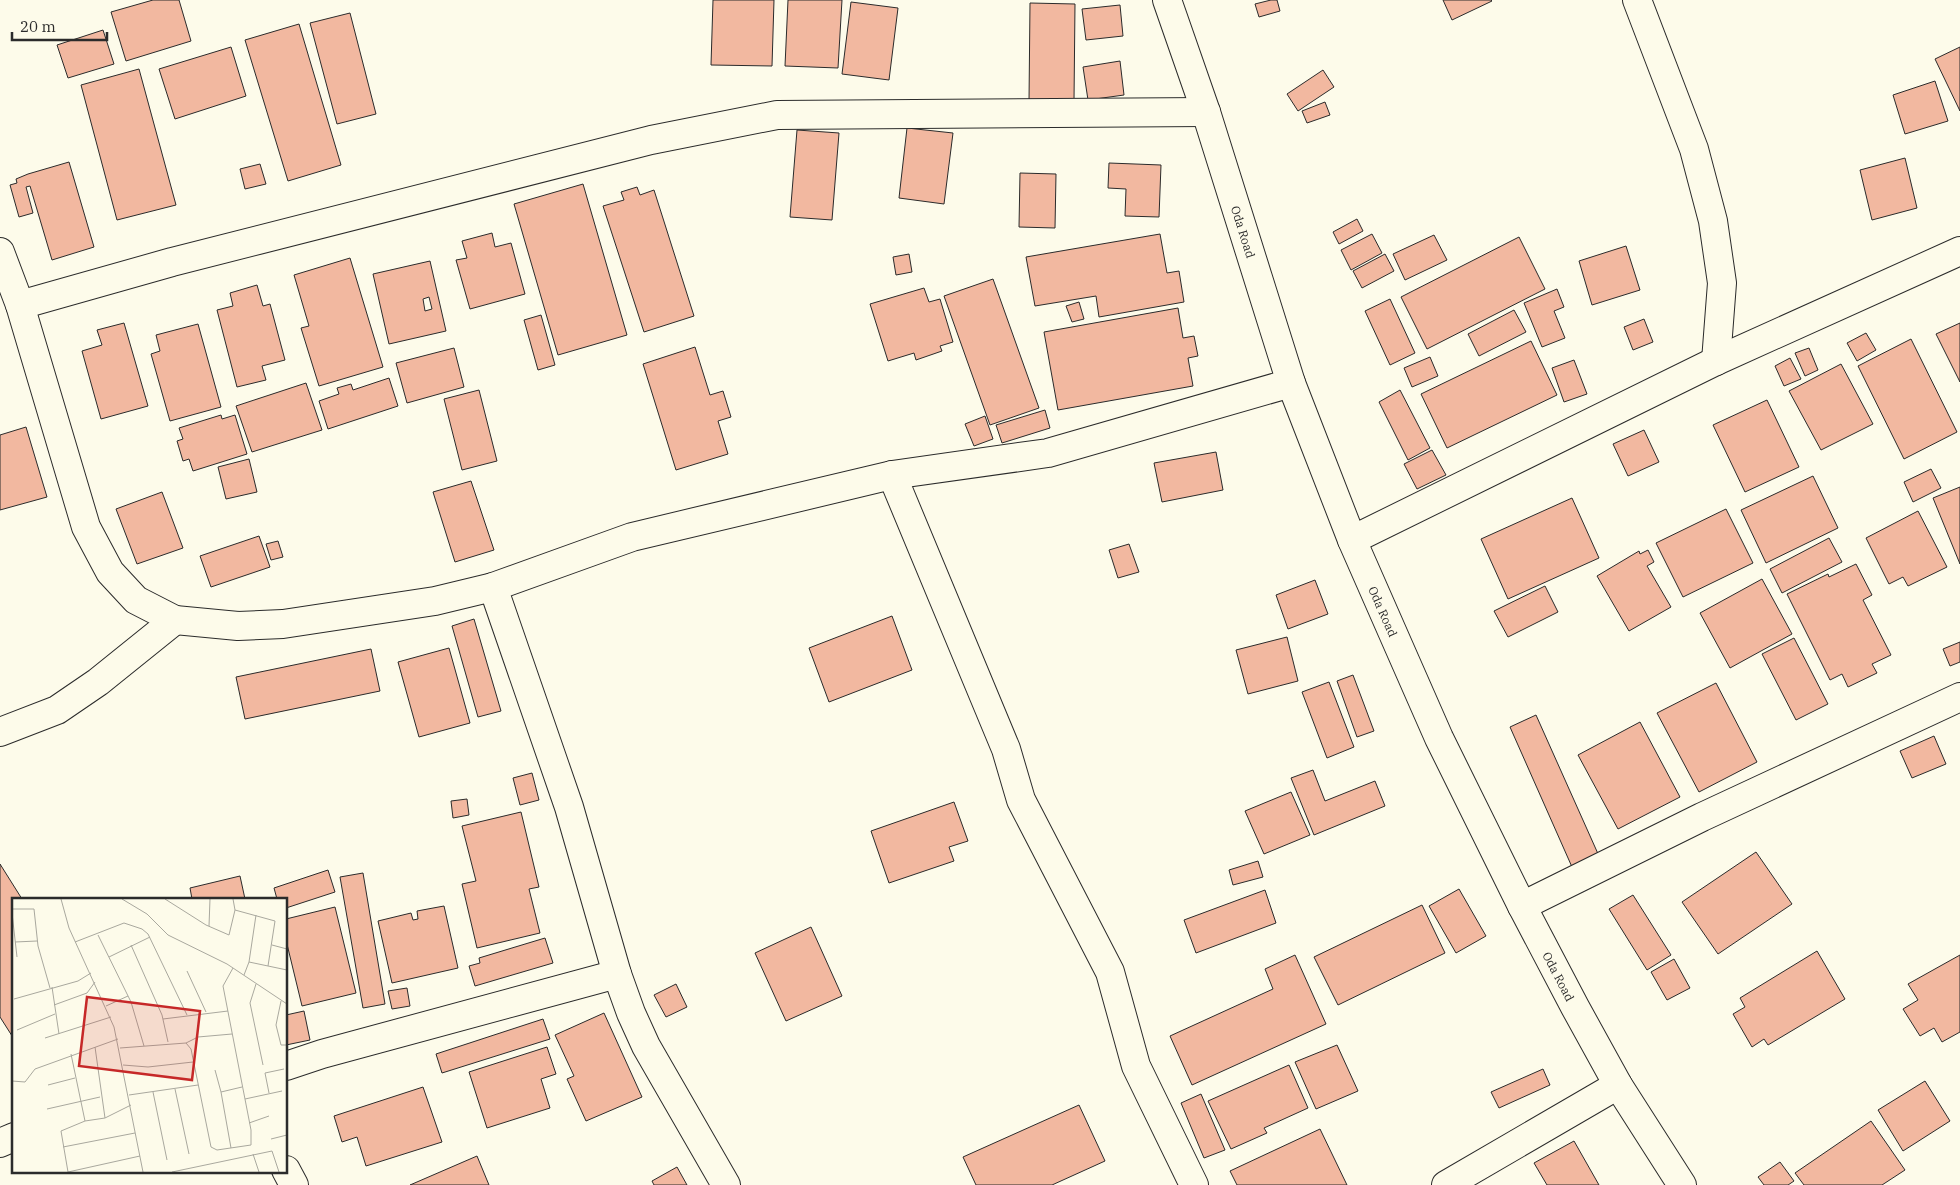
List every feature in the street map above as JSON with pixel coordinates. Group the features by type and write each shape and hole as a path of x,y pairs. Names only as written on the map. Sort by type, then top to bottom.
{"street":[{"name":"Oda Road","path":"1167,0 1206,112 1291,383 1352,540 1439,738 1522,906 1575,1008 1618,1085 1682,1185"},
{"path":"1636,0 1694,149 1713,221 1722,284 1716,361"},
{"path":"20,305 172,262 641,142 777,115 1206,112"},
{"path":"1352,540 1716,361 1960,251"},
{"path":"0,252 20,305 86,527 110,572 136,600 175,620 238,626 283,624 435,601 493,587 632,537 892,475 1048,453 1291,383"},
{"path":"892,475 1006,749 1021,800 1110,972 1136,1066 1194,1185"},
{"path":"493,587 569,807 617,974 631,1013 646,1046 726,1185"},
{"path":"0,732 57,710 98,682 175,620"},
{"path":"1522,906 1702,817 1960,697"},
{"path":"288,1065 322,1054 617,974"},
{"path":"1446,1185 1618,1085"},
{"path":"0,1142 12,1138"},
{"path":"287,1172 294,1185"}],"building":[{"path":"153,0 179,0 191,41 126,61 111,12"},
{"path":"713,0 774,0 772,66 711,65"},
{"path":"788,0 842,0 838,68 785,66"},
{"path":"1277,0 1280,11 1259,17 1255,4"},
{"path":"1443,0 1491,0 1492,1 1452,20"},
{"path":"851,2 898,8 889,80 842,74"},
{"path":"1030,3 1075,4 1074,101 1029,101"},
{"path":"1120,5 1123,36 1086,40 1082,9"},
{"path":"350,13 376,114 337,124 310,23"},
{"path":"299,24 341,165 288,181 245,40"},
{"path":"103,30 114,64 68,78 57,45"},
{"path":"231,47 246,96 175,119 159,69"},
{"path":"1960,47 1960,111 1935,59"},
{"path":"1120,61 1124,95 1088,100 1083,67"},
{"path":"139,69 176,205 117,220 81,85"},
{"path":"1323,70 1334,87 1298,111 1287,94"},
{"path":"1935,81 1948,121 1905,134 1893,95"},
{"path":"1325,102 1330,115 1307,123 1302,111"},
{"path":"907,128 953,133 944,204 899,198"},
{"path":"797,130 839,133 832,220 790,217"},
{"path":"1905,158 1917,208 1872,220 1860,170"},
{"path":"69,162 94,247 52,260 30,186 26,187 33,213 19,217 10,185 17,183 16,179 28,174"},
{"path":"1109,163 1161,165 1159,217 1125,216 1126,189 1108,188"},
{"path":"260,164 266,184 245,189 240,169"},
{"path":"1020,173 1056,174 1055,228 1019,227"},
{"path":"583,184 627,335 558,355 514,204"},
{"path":"637,187 640,195 654,190 694,316 644,332 603,206 624,200 621,192"},
{"path":"1357,219 1363,231 1339,244 1333,232"},
{"path":"492,233 495,247 511,243 525,294 470,309 456,260 467,258 462,241"},
{"path":"1160,234 1167,273 1179,271 1184,302 1099,317 1096,296 1035,306 1026,257"},
{"path":"1372,234 1382,253 1351,270 1341,250"},
{"path":"1434,235 1447,260 1405,280 1393,254"},
{"path":"1519,237 1545,289 1427,349 1401,297"},
{"path":"1626,246 1640,290 1592,305 1579,261"},
{"path":"909,254 912,272 896,275 893,257"},
{"path":"1385,254 1394,271 1362,288 1353,271"},
{"path":"350,258 383,367 319,386 301,328 309,326 294,275"},
{"path":"430,261 446,331 389,344 373,274","holes":["429,297 432,309 425,311 423,299"]},
{"path":"993,279 1039,408 990,425 944,296"},
{"path":"257,285 263,306 270,304 285,360 262,366 266,380 237,387 217,310 233,306 230,293"},
{"path":"924,288 929,302 940,299 953,342 940,346 942,351 916,360 914,353 888,361 870,304"},
{"path":"1557,289 1564,307 1554,311 1565,338 1542,347 1524,303"},
{"path":"1390,299 1415,353 1390,365 1365,311"},
{"path":"1079,302 1084,319 1072,322 1066,306"},
{"path":"1178,308 1183,338 1194,336 1198,356 1188,358 1193,386 1058,410 1044,332"},
{"path":"1514,310 1526,332 1479,356 1468,334"},
{"path":"541,315 555,365 538,370 524,320"},
{"path":"1644,319 1653,342 1633,350 1624,327"},
{"path":"124,323 148,406 101,419 82,351 102,345 97,330"},
{"path":"1960,323 1960,382 1936,334"},
{"path":"198,324 221,407 170,421 151,354 160,351 156,335"},
{"path":"1866,333 1876,350 1857,361 1847,343"},
{"path":"1911,339 1957,432 1904,459 1858,366"},
{"path":"1531,341 1557,395 1447,448 1421,394"},
{"path":"695,347 710,395 723,391 731,417 718,421 728,454 676,470 643,364"},
{"path":"454,348 464,387 407,403 396,363"},
{"path":"1809,348 1818,370 1805,376 1795,353"},
{"path":"1430,357 1438,376 1412,387 1404,368"},
{"path":"1790,358 1801,379 1784,386 1775,366"},
{"path":"1574,360 1587,394 1564,402 1552,368"},
{"path":"1841,364 1873,424 1821,450 1789,391"},
{"path":"389,378 398,406 328,429 319,401 339,394 337,388 351,384 353,390"},
{"path":"306,383 322,430 252,452 236,406"},
{"path":"479,390 497,461 462,470 444,399"},
{"path":"1400,390 1430,448 1408,460 1379,402"},
{"path":"1767,400 1799,467 1745,492 1713,425"},
{"path":"1045,410 1050,428 1002,443 996,425"},
{"path":"221,415 222,419 235,415 247,454 193,471 189,459 183,461 177,441 183,439 179,428"},
{"path":"985,416 993,439 974,446 965,424"},
{"path":"26,427 47,497 0,510 0,435"},
{"path":"1644,430 1659,462 1628,476 1613,444"},
{"path":"1432,450 1446,475 1417,489 1404,464"},
{"path":"1216,452 1223,490 1162,502 1154,463"},
{"path":"249,459 257,492 226,499 218,467"},
{"path":"1931,469 1941,488 1913,502 1904,482"},
{"path":"1813,476 1838,528 1766,563 1741,510"},
{"path":"471,481 494,550 455,562 433,492"},
{"path":"1960,487 1960,564 1933,498"},
{"path":"162,492 183,548 137,564 116,509"},
{"path":"1572,498 1599,558 1508,599 1481,539"},
{"path":"1726,509 1753,563 1683,597 1656,543"},
{"path":"1918,511 1947,567 1908,586 1903,577 1889,584 1866,538"},
{"path":"259,536 270,567 211,587 200,556"},
{"path":"1829,538 1842,562 1782,593 1770,569"},
{"path":"278,541 283,557 271,560 266,544"},
{"path":"1129,544 1139,572 1118,578 1109,550"},
{"path":"1648,550 1654,562 1647,566 1671,607 1629,631 1597,576 1639,551 1640,554"},
{"path":"1856,564 1872,595 1863,600 1891,655 1872,664 1877,673 1848,687 1842,674 1830,680 1787,594 1828,574 1829,577"},
{"path":"1762,579 1792,634 1730,668 1700,613"},
{"path":"1315,580 1328,614 1288,629 1276,595"},
{"path":"1545,586 1558,612 1508,637 1494,611"},
{"path":"892,616 912,670 829,702 809,648"},
{"path":"474,619 501,711 478,717 452,626"},
{"path":"1287,637 1298,681 1248,694 1236,650"},
{"path":"1794,638 1828,704 1796,720 1762,654"},
{"path":"1960,642 1960,662 1950,666 1943,649"},
{"path":"449,648 470,723 419,737 398,662"},
{"path":"371,649 380,691 245,719 236,677"},
{"path":"1353,675 1374,731 1357,737 1337,681"},
{"path":"1329,682 1354,747 1327,758 1302,692"},
{"path":"1716,683 1757,762 1699,792 1657,713"},
{"path":"1536,715 1599,856 1572,867 1510,727"},
{"path":"1640,722 1680,797 1618,829 1578,755"},
{"path":"1934,736 1946,764 1912,778 1900,751"},
{"path":"1313,770 1325,801 1375,781 1385,806 1314,835 1291,778"},
{"path":"532,773 539,800 520,805 513,778"},
{"path":"1291,792 1310,835 1264,854 1245,811"},
{"path":"467,799 469,815 453,818 451,801"},
{"path":"954,802 968,841 949,847 954,861 889,883 871,831"},
{"path":"521,812 539,887 529,889 540,933 477,948 462,884 476,881 462,826"},
{"path":"1756,852 1792,904 1718,954 1682,902"},
{"path":"1258,861 1263,877 1233,885 1229,870"},
{"path":"0,864 21,898 12,898 12,1036 0,1017"},
{"path":"328,870 335,892 288,907 288,898 277,898 274,888"},
{"path":"363,873 385,1004 363,1008 340,877"},
{"path":"240,876 245,898 192,898 190,888"},
{"path":"1459,889 1486,936 1456,953 1429,906"},
{"path":"1265,890 1276,923 1196,953 1184,920"},
{"path":"1633,895 1671,955 1647,970 1609,909"},
{"path":"1422,905 1445,953 1338,1005 1314,957"},
{"path":"444,906 458,968 392,983 378,921 411,913 413,920 418,919 417,911"},
{"path":"335,907 356,993 302,1006 288,948 288,919"},
{"path":"811,927 842,996 786,1021 755,953"},
{"path":"545,938 553,963 475,986 469,966 480,963 479,958"},
{"path":"1817,951 1845,999 1768,1045 1764,1039 1752,1047 1733,1014 1745,1007 1740,998"},
{"path":"1295,955 1326,1024 1192,1085 1170,1036 1273,989 1265,969"},
{"path":"1960,955 1960,1032 1942,1042 1934,1028 1920,1036 1903,1009 1918,1000 1908,984"},
{"path":"1674,959 1690,988 1667,1000 1651,972"},
{"path":"676,984 687,1007 666,1017 654,995"},
{"path":"407,988 410,1006 392,1009 388,991"},
{"path":"304,1011 310,1040 288,1045 288,1015"},
{"path":"604,1013 642,1097 586,1121 567,1079 574,1076 555,1035"},
{"path":"543,1019 550,1039 442,1073 436,1054"},
{"path":"1337,1045 1358,1091 1316,1109 1295,1062"},
{"path":"547,1047 556,1074 541,1079 550,1108 487,1128 469,1072"},
{"path":"1289,1065 1308,1108 1264,1128 1267,1133 1231,1149 1208,1101"},
{"path":"1543,1069 1550,1085 1499,1108 1491,1092"},
{"path":"1925,1081 1950,1121 1903,1151 1878,1110"},
{"path":"423,1087 442,1142 366,1166 357,1137 342,1142 334,1116"},
{"path":"1201,1094 1225,1150 1204,1158 1181,1103"},
{"path":"1079,1105 1105,1161 1052,1185 976,1185 963,1157"},
{"path":"1871,1121 1905,1170 1882,1185 1804,1185 1795,1173"},
{"path":"1320,1129 1347,1185 1237,1185 1230,1171"},
{"path":"1574,1141 1599,1185 1547,1185 1534,1163"},
{"path":"477,1156 489,1185 410,1185"},
{"path":"1780,1162 1794,1181 1788,1185 1764,1185 1758,1177"},
{"path":"677,1167 687,1185 654,1185 652,1181"}]}
